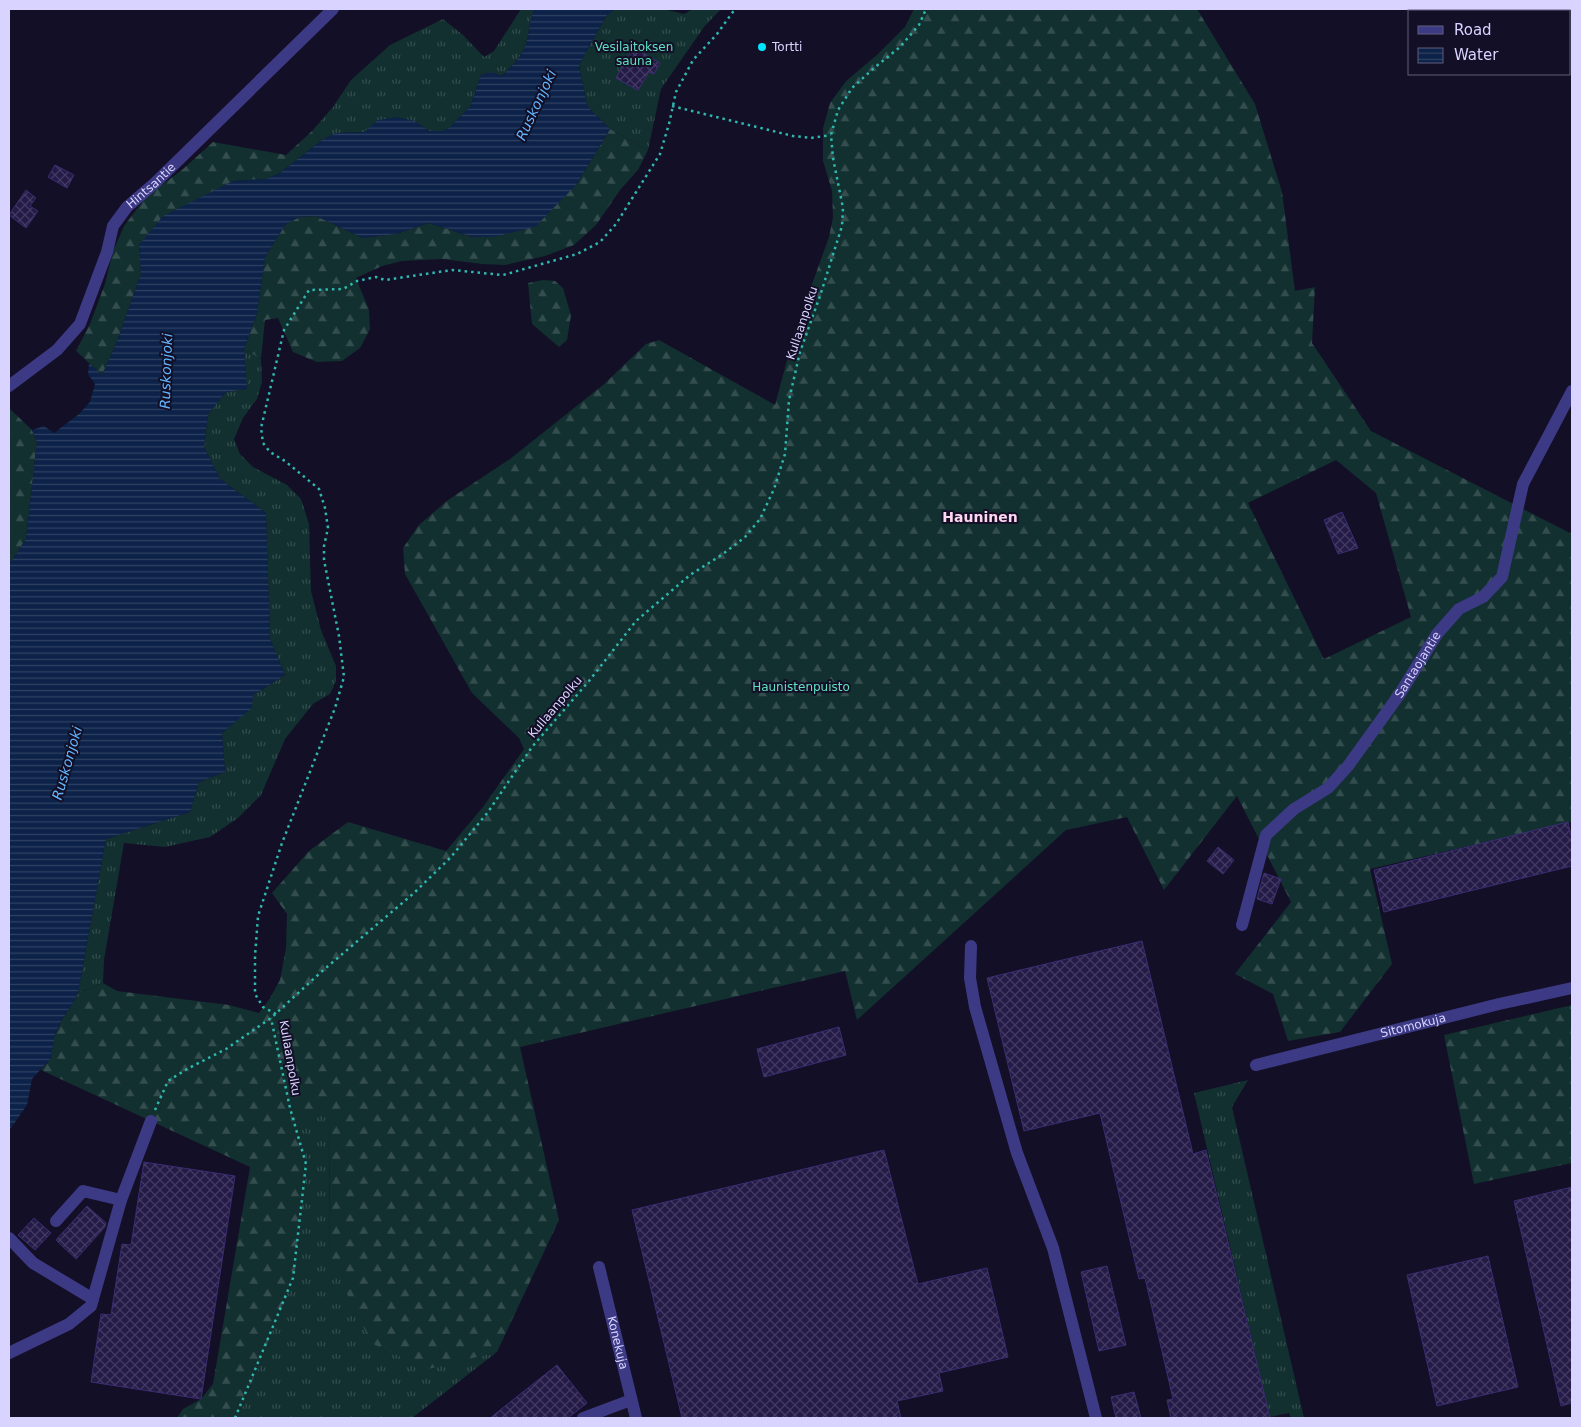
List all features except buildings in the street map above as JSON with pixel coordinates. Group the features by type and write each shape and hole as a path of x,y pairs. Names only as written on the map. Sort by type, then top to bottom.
{"street":[{"name":"Hintsantie","path":"9,386 57,350 80,324 107,252 113,226 127,207 154,184 333,9"},
{"name":"Santaojantie","path":"1242,925 1266,835 1294,809 1328,788 1348,766 1399,695 1437,634 1459,609 1483,597 1502,577 1523,484 1572,391"},
{"path":"971,946 970,978 975,1007 1017,1153 1054,1248 1096,1418"},
{"name":"Sitomokuja","path":"1256,1065 1490,1006 1572,988"},
{"path":"9,1353 69,1324 90,1306 121,1200 151,1121"},
{"path":"56,1221 83,1191 121,1200"},
{"path":"9,1238 33,1263 92,1299"},
{"name":"Konekuja","path":"599,1267 636,1418"},
{"path":"582,1418 632,1400"}],"path":[{"path":"276,1014 263,1007 256,994 255,956 258,916 282,843 335,708 344,678 339,636 324,560 324,546 328,528 326,508 318,489 270,452 263,442 261,428 284,330 309,290 343,289 356,281 376,277 385,280 452,270 503,275 576,254 600,242 616,224 660,154 676,92 693,60 717,34 735,9"},
{"name":"Kullaanpolku","path":"235,1418 292,1278 306,1164 290,1108 272,1018 320,973 414,893 451,857 488,812 532,747 589,681 636,621 690,576 723,554 745,536 760,519 774,489 785,454 789,400 800,352 842,226 843,208 832,158 831,135 838,110 852,88 900,47 919,25 926,9"},
{"path":"672,106 793,136 811,138 831,135"},
{"path":"151,1121 161,1093 168,1081 187,1068 226,1049 272,1018"}],"green space":[{"path":"521,9 535,9 526,45 521,55 502,76 491,72 481,75 470,107 449,128 443,131 429,131 415,121 378,120 365,132 336,133 322,140 312,131 333,107 351,80 390,45 443,19 463,35 484,57 494,51"},
{"name":"Vesilaitoksen sauna","path":"615,9 663,9 684,14 693,9 721,9 704,27 661,89 648,150 610,129 587,106 579,65 606,16"},
{"name":"Haunistenpuisto","path":"914,9 1197,9 1255,104 1282,192 1295,291 1315,287 1312,343 1371,431 1572,534 1572,822 1370,869 1392,964 1340,1032 1288,1041 1273,994 1235,974 1291,902 1237,796 1164,890 1127,817 1066,830 857,1020 845,971 520,1047 559,1220 497,1352 428,1369 371,1343 330,1258 329,1110 288,1110 306,1164 293,1278 238,1418 177,1418 183,1409 201,1399 213,1384 250,1167 41,1070 51,1058 54,1038 61,1021 78,993 103,983 117,991 229,1005 259,1013 280,980 286,948 287,914 272,893 309,851 348,822 446,851 483,807 524,749 519,738 472,693 405,574 403,548 419,525 448,500 510,459 603,385 646,344 659,340 775,405 794,334 829,237 833,217 832,191 823,161 823,128 830,103 846,81 878,54 905,27","holes":["1336,460 1376,493 1411,617 1324,659 1248,503"]},
{"path":"610,129 648,150 638,170 620,190 596,225 574,245 545,256 505,265 442,259 402,261 382,266 356,278 369,310 370,329 360,348 342,361 317,362 293,352 278,318 265,320 261,359 244,349 257,313 265,257 285,225 299,217 316,216 363,238 396,234 429,223 472,237 576,185"},
{"path":"312,131 322,140 280,173 266,179 233,181 139,245 141,274 116,344 102,375 76,351 90,324 105,284 113,251 124,226 146,197 183,169 213,142 286,155"},
{"path":"543,280 555,281 563,288 571,315 567,340 559,347 532,324 528,283"},
{"path":"244,349 261,359 262,382 257,399 243,418 234,439 240,454 253,467 287,485 301,499 309,524 311,591 321,630 336,666 336,681 330,694 313,704 285,739 261,795 238,818 210,837 165,847 124,843 104,960 103,983 78,993 106,839 190,812 199,782 225,772 222,733 251,708 253,695 285,675 270,639 266,513 220,479 204,447 208,414 226,392 247,389"},
{"path":"9,408 32,430 37,442 26,539 9,565"},
{"path":"1572,1005 1572,1163 1474,1184 1444,1035"},
{"path":"1248,1080 1232,1107 1304,1418 1291,1418 1289,1413 1270,1417 1194,1093"},
{"path":"287,1110 329,1110 330,1258 428,1368 497,1352 412,1418 238,1418 293,1278 306,1164"}],"water":[{"name":"Ruskonjoki","path":"535,9 615,9 606,16 579,65 587,106 610,129 576,185 535,227 494,237 473,237 429,223 396,234 363,238 316,216 299,217 285,225 265,257 257,313 244,349 247,389 226,392 208,414 204,447 220,479 266,513 270,639 285,675 253,695 252,708 222,733 225,772 199,782 190,812 106,839 78,993 61,1021 54,1037 51,1058 32,1079 27,1105 11,1128 9,1128 9,565 26,539 37,442 32,430 44,426 54,433 79,414 90,402 95,384 88,374 89,363 102,375 116,344 141,274 139,245 163,216 233,181 266,179 280,173 322,140 336,133 364,132 378,120 397,117 415,121 429,131 443,131 449,128 470,107 481,75 491,72 502,76 517,60 526,45"}],"place":[{"name":"Tortti","path":"762,47"}],"district":[{"name":"Hauninen","path":"980,517"}]}
